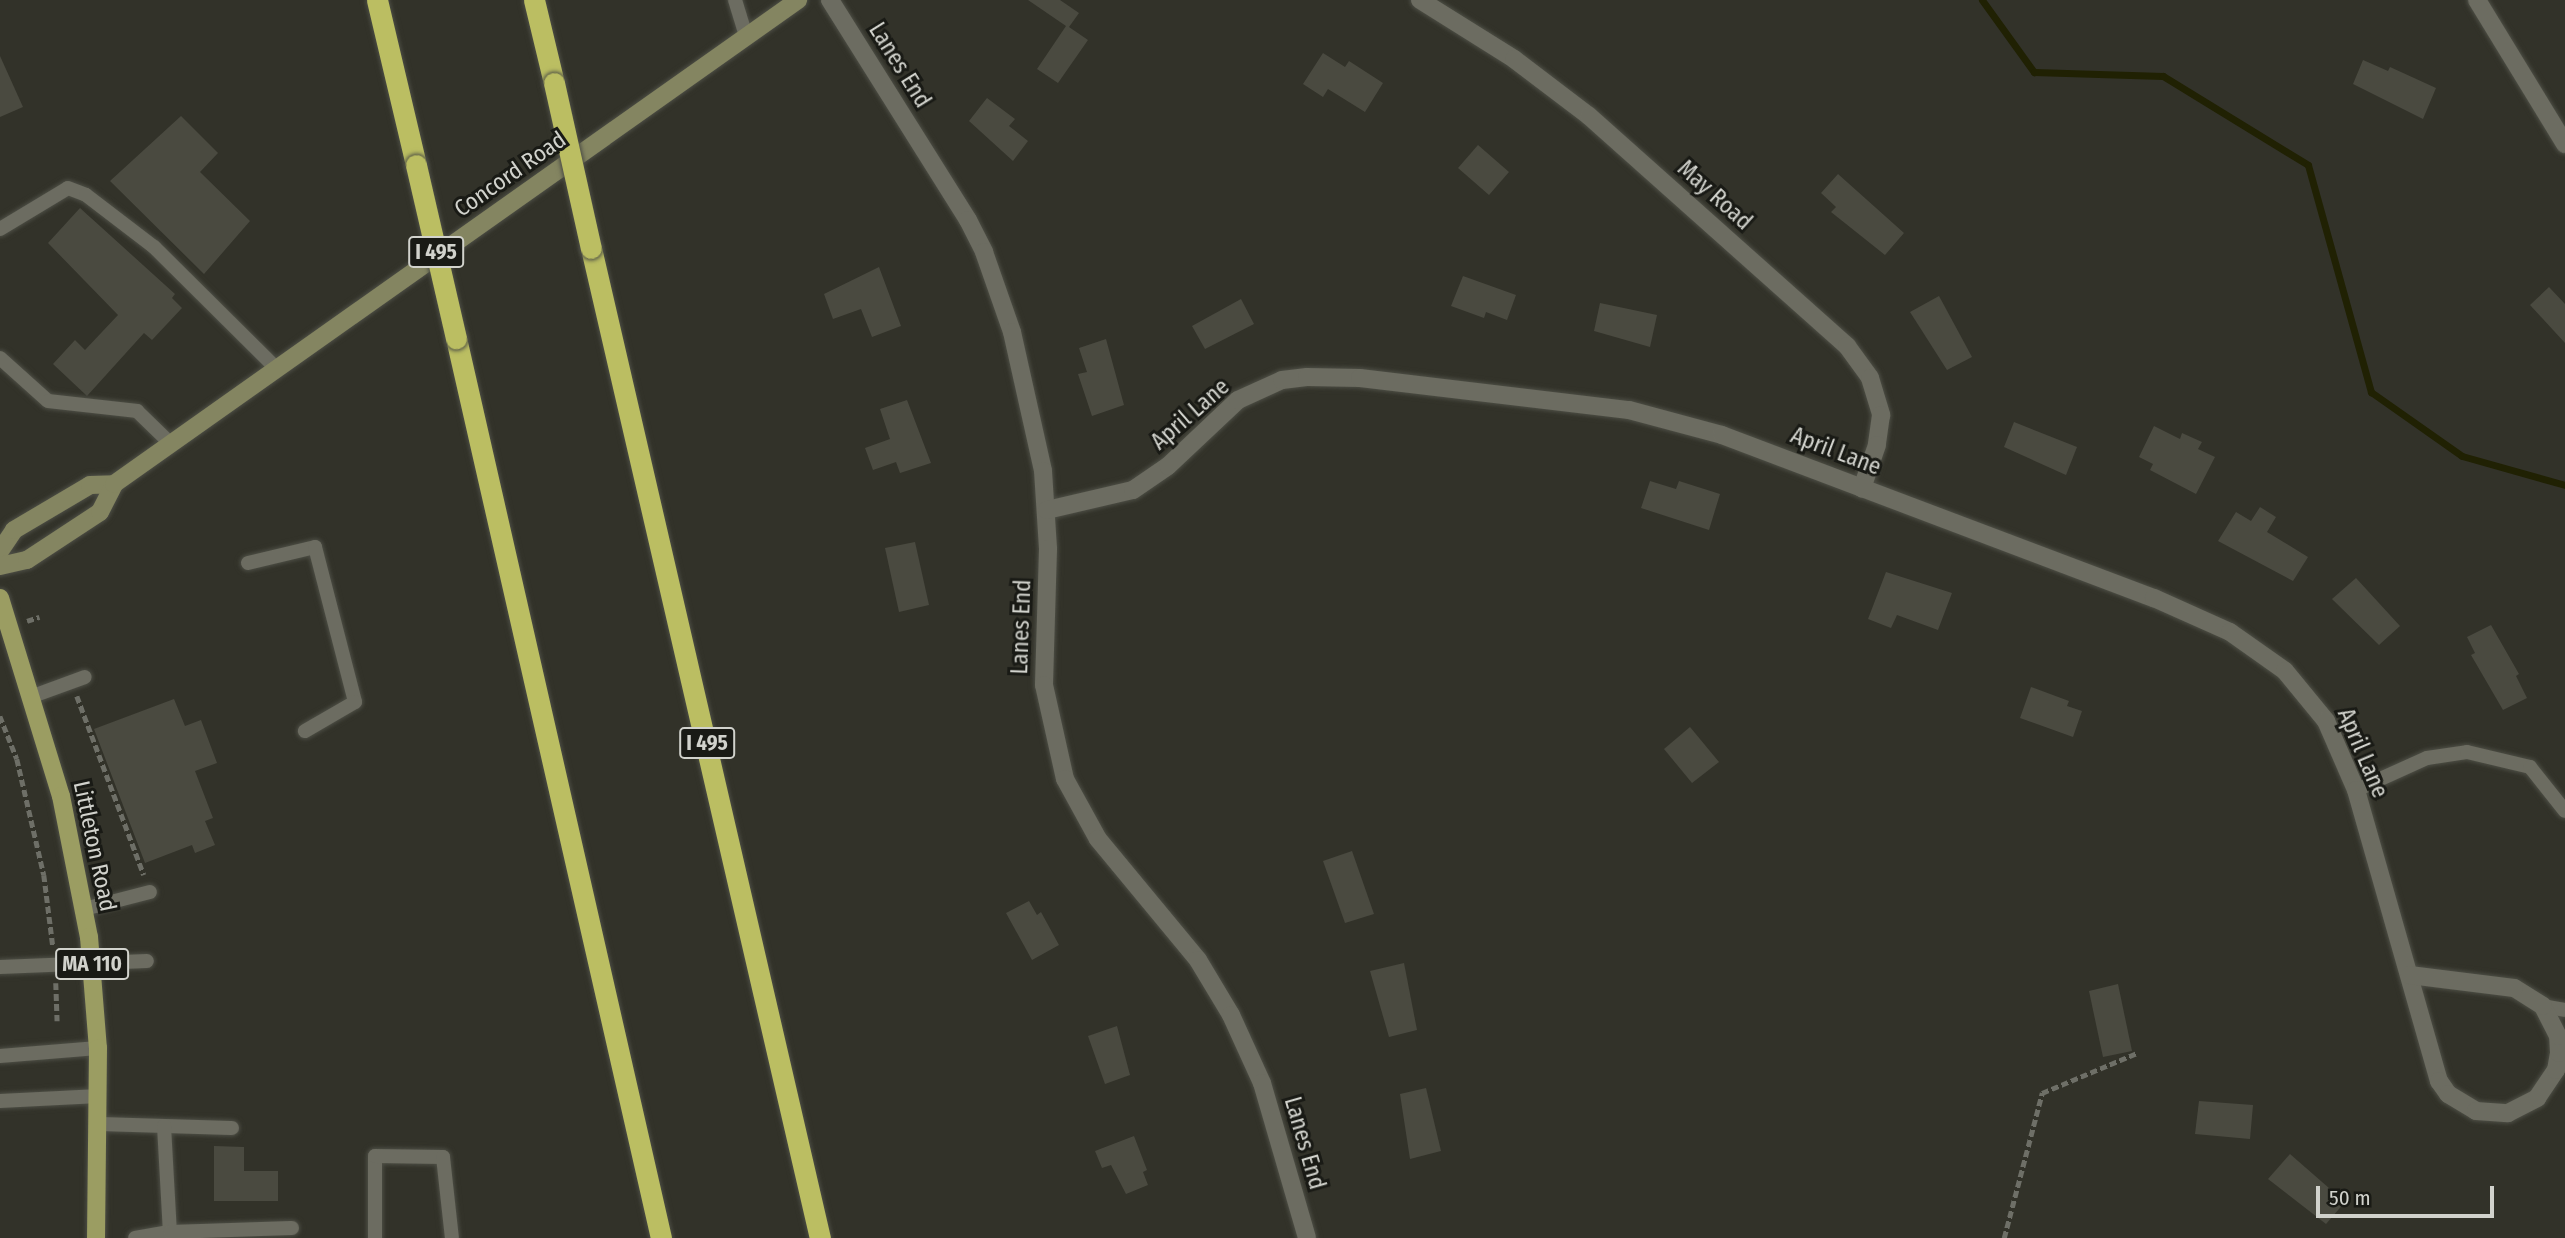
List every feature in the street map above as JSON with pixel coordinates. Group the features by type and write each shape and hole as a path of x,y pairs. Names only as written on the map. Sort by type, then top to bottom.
{"highway":[{"name":"I 495","path":"377,0 661,1238"},
{"name":"I 495","path":"534,0 820,1238"}],"main road":[{"name":"Concord Road","path":"0,566 27,560 100,512 114,484 798,0"},
{"name":"Concord Road","path":"0,551 14,530 90,485 114,484"},
{"name":"Littleton Road","path":"0,598 33,696 61,796 84,909 92,964 98,1048 96,1238"}],"street":[{"name":"Lanes End","path":"830,0 984,252 1023,374 1047,510 1044,685 1065,779 1098,839 1198,960 1231,1015 1262,1083 1307,1238"},
{"name":"May Road","path":"1419,0 1514,59 1589,116 1847,346 1870,378 1881,415 1877,444 1862,488"},
{"path":"2476,0 2565,144"},
{"name":"April Lane","path":"1047,510 1133,490 1168,467 1238,400 1282,380 1307,377 1360,378 1629,410 1722,435 2154,598 2230,632 2285,671 2307,693 2326,721 2356,790 2439,1081 2448,1094 2476,1111 2500,1113 2523,1108 2549,1085 2556,1070 2559,1045 2543,1006"},
{"path":"2410,975 2514,988 2543,1006"}],"lane":[{"path":"735,0 747,36"},
{"path":"0,229 68,188 86,195 154,247 277,369"},
{"path":"0,358 48,401 137,411 171,444"},
{"path":"248,563 315,547 355,702 305,731"},
{"path":"33,696 78,679"},
{"path":"2356,790 2427,758 2467,752 2530,767 2565,811"},
{"path":"84,909 150,892"},
{"path":"0,967 147,961"},
{"path":"2543,1006 2565,1010"},
{"path":"0,1056 98,1048"},
{"path":"0,1101 99,1096"},
{"path":"99,1124 232,1128"},
{"path":"164,1126 170,1232"},
{"path":"375,1238 374,1156 443,1157 452,1238"},
{"path":"135,1238 170,1232 292,1228"}],"path":[{"path":"78,679 150,892"},
{"path":"0,716 17,760 44,875 56,965 57,1021"},
{"path":"2004,1238 2042,1093 2137,1053"}],"building":[{"path":"1028,0 1060,0 1079,13 1069,27 1088,40 1058,83 1037,69 1066,26"},
{"path":"1323,53 1345,67 1349,61 1383,83 1365,112 1328,89 1323,97 1303,84"},
{"path":"0,56 23,107 0,117"},
{"path":"2363,60 2388,71 2390,67 2436,88 2423,119 2353,84"},
{"path":"987,98 1015,119 1009,126 1028,141 1013,161 969,121"},
{"path":"181,116 218,153 200,172 250,221 204,274 110,181"},
{"path":"1478,145 1509,172 1489,195 1458,168"},
{"path":"1838,174 1904,233 1885,255 1831,212 1836,207 1821,193"},
{"path":"80,208 175,294 172,298 182,308 152,340 144,333 87,396 53,364 75,340 85,350 118,315 48,243"},
{"path":"879,267 901,326 872,337 861,309 833,319 824,294"},
{"path":"1463,276 1516,295 1507,320 1486,312 1484,318 1451,306"},
{"path":"2549,287 2565,304 2565,343 2530,305"},
{"path":"1939,296 1972,357 1947,370 1910,312"},
{"path":"1241,299 1254,324 1205,349 1192,326"},
{"path":"1600,303 1657,315 1650,347 1594,331"},
{"path":"1106,339 1124,405 1092,416 1078,374 1087,372 1079,348"},
{"path":"907,400 931,463 900,473 896,462 873,470 865,448 890,439 880,409"},
{"path":"2014,422 2077,447 2066,475 2004,447"},
{"path":"2154,426 2180,439 2182,433 2202,442 2198,449 2215,457 2196,494 2150,470 2153,464 2139,457"},
{"path":"1650,481 1676,489 1679,481 1720,494 1709,530 1641,508"},
{"path":"2260,507 2276,517 2267,532 2308,557 2293,581 2218,541 2236,512 2251,521"},
{"path":"915,542 929,605 899,612 885,548"},
{"path":"1886,572 1952,593 1938,630 1897,615 1891,628 1868,619"},
{"path":"2356,578 2400,626 2379,645 2332,599"},
{"path":"2491,625 2519,674 2516,676 2527,698 2503,710 2471,655 2475,653 2467,637"},
{"path":"2031,687 2069,701 2067,706 2082,711 2073,737 2020,718"},
{"path":"174,699 185,726 201,720 217,763 195,771 213,818 205,821 215,845 195,853 192,845 145,863 94,729"},
{"path":"1690,727 1719,762 1692,783 1664,749"},
{"path":"1352,851 1374,914 1345,923 1323,861"},
{"path":"1029,901 1037,915 1041,912 1059,945 1032,960 1006,913"},
{"path":"1404,963 1417,1030 1389,1037 1370,971"},
{"path":"2118,984 2132,1051 2103,1057 2089,991"},
{"path":"1117,1026 1130,1075 1105,1084 1088,1036"},
{"path":"1426,1088 1441,1151 1410,1159 1400,1094"},
{"path":"2199,1101 2253,1105 2250,1139 2195,1134"},
{"path":"1134,1136 1147,1170 1143,1172 1148,1185 1126,1194 1111,1165 1102,1168 1095,1151"},
{"path":"214,1146 244,1147 244,1171 278,1171 278,1201 214,1201"},
{"path":"2290,1154 2345,1202 2326,1224 2268,1179"}],"waterway":[{"path":"1982,0 2034,72 2163,76 2308,165 2371,392 2462,456 2565,485"}]}
